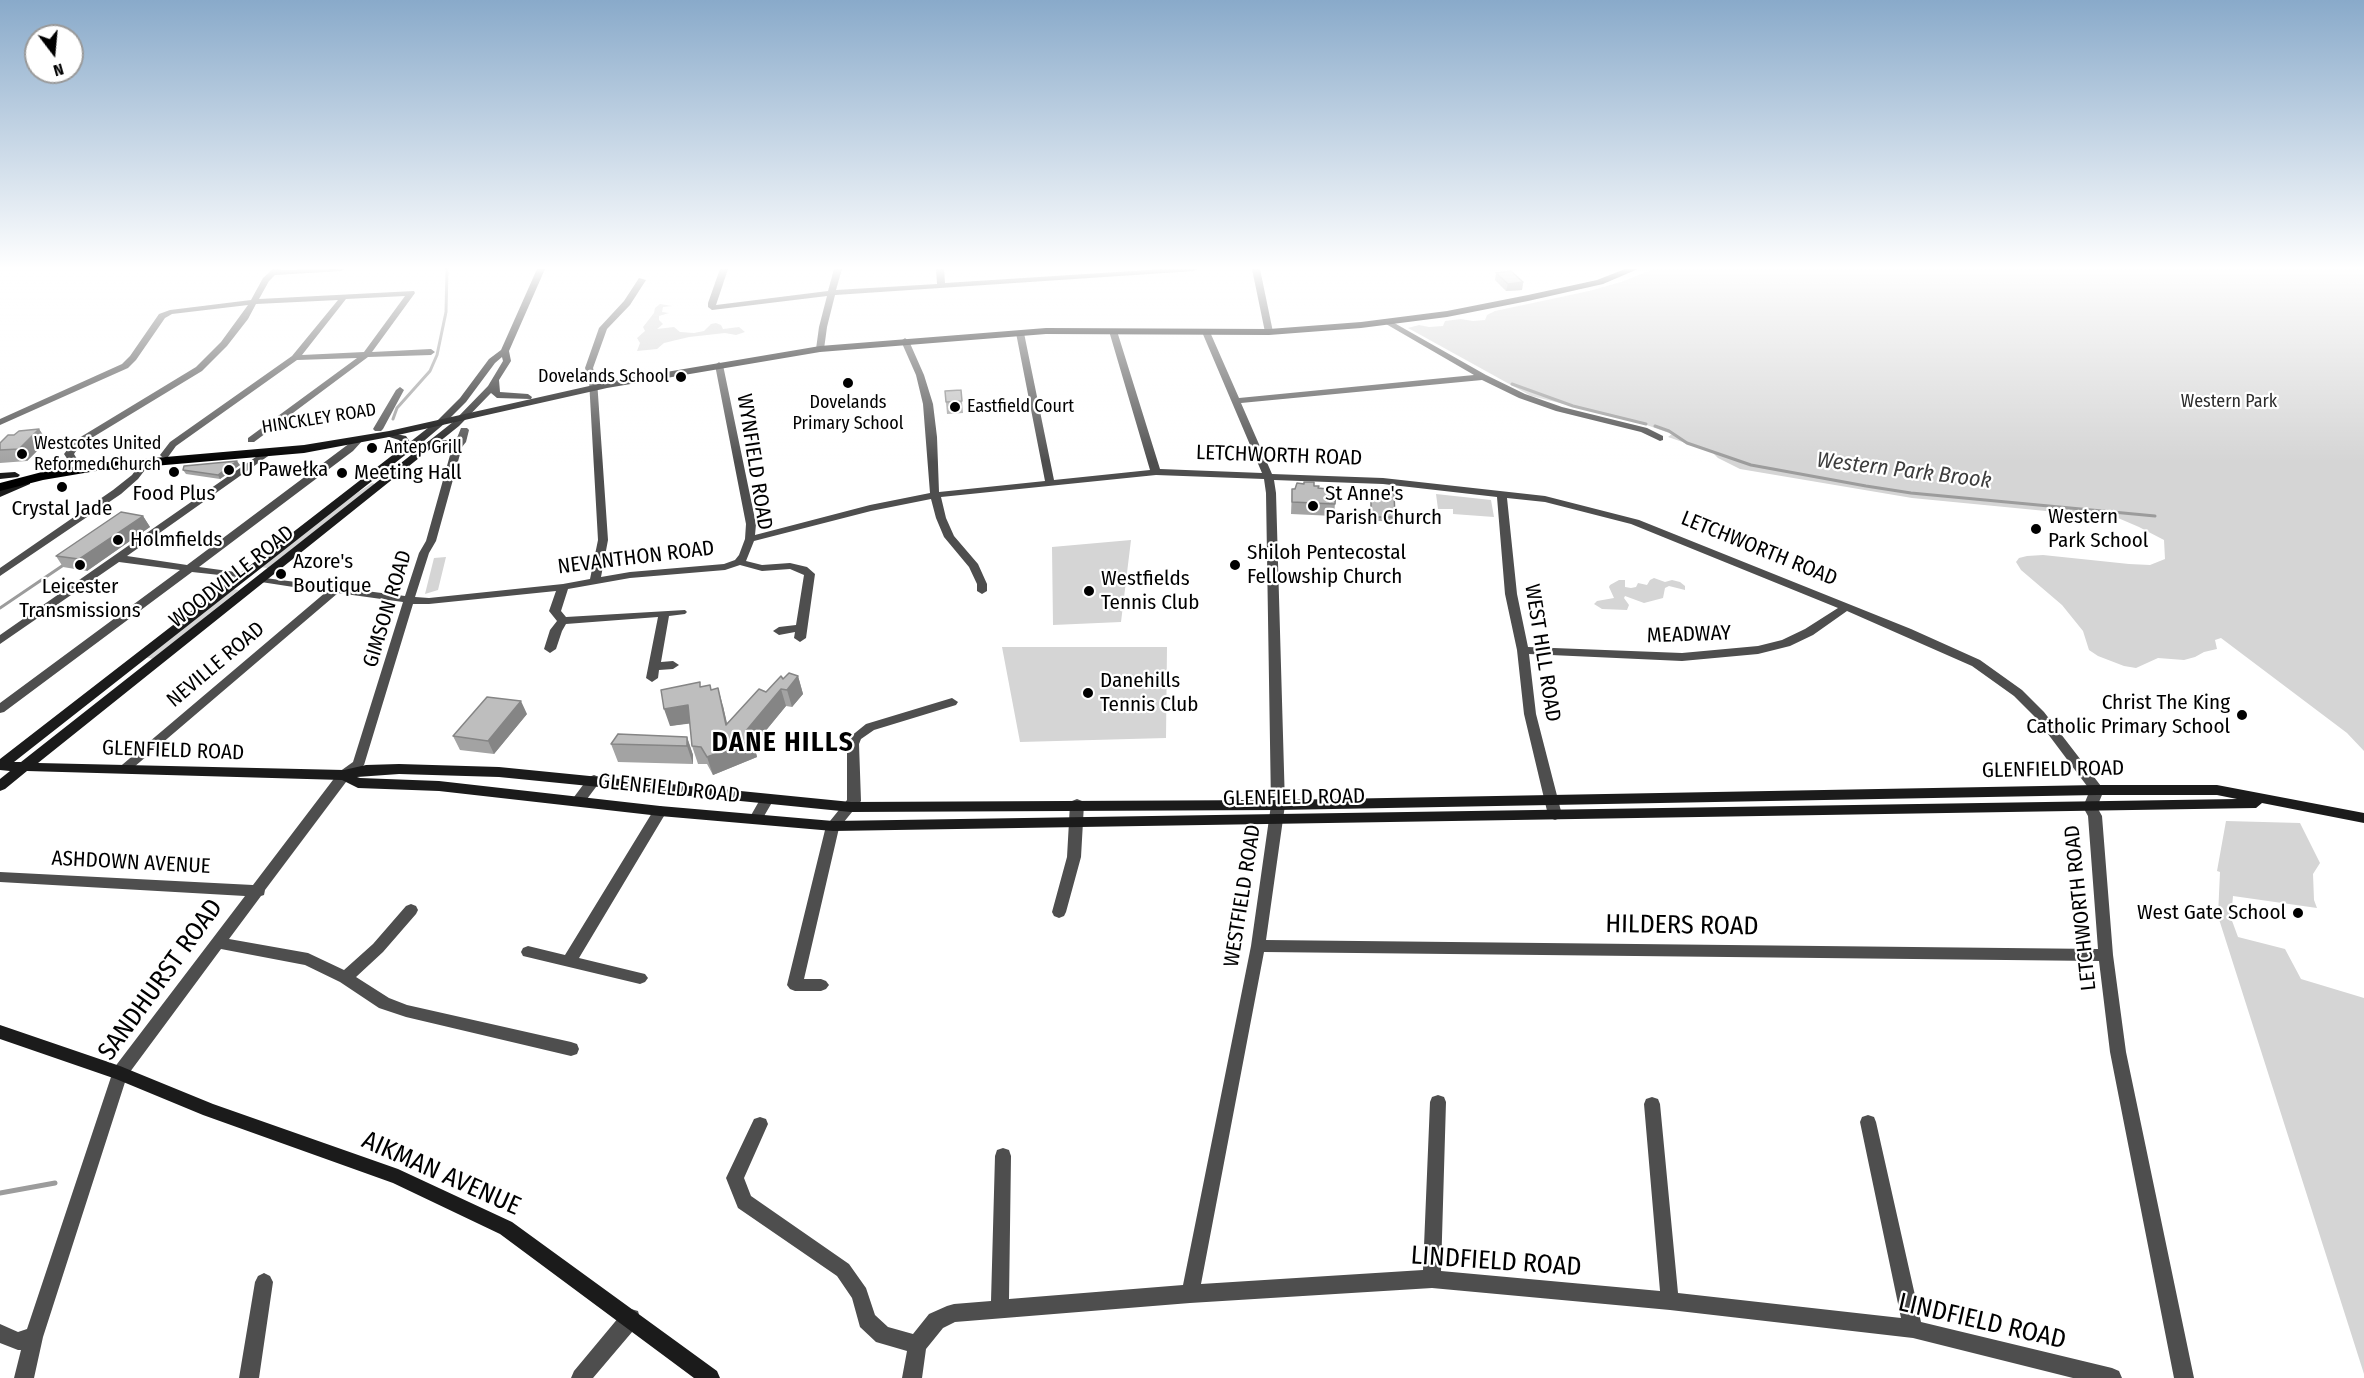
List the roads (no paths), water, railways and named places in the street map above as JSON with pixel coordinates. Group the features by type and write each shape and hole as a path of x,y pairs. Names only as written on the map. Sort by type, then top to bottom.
{"main road":[{"name":"HINCKLEY ROAD","path":"38,474 83,463 309,441 441,422 607,385 820,349 1016,333"},
{"name":"HINCKLEY ROAD","path":"38,474 146,462 266,454 358,440 383,431 474,407 592,388"},
{"path":"0,478 38,474"},
{"path":"0,487 38,474"}],"street":[{"path":"0,422 125,366 150,333"},
{"path":"83,463 70,458 69,454 77,443 199,369 232,333"},
{"path":"165,455 173,444 295,358 315,333"},
{"path":"251,440 366,355 382,333"},
{"path":"505,351 513,333"},
{"path":"595,580 603,540 589,368 601,333"},
{"path":"820,349 822,333"},
{"path":"1020,333 1050,482"},
{"path":"1114,333 1156,472"},
{"name":"WESTFIELD ROAD","path":"1190,1294 1258,946 1277,812 1274,523 1268,476 1207,333"},
{"path":"1408,333 1483,377 1539,403 1644,430 1660,438"},
{"path":"905,341 920,375 928,404 935,495 949,537 974,566 982,584 982,591"},
{"name":"WOODVILLE ROAD","path":"0,766 409,449 452,412 479,381 492,361 505,351 507,361 495,380 464,417 0,786"},
{"path":"295,358 431,352"},
{"name":"WYNFIELD ROAD","path":"719,365 751,524 750,538 744,556 739,561"},
{"path":"1236,401 1483,377"},
{"path":"495,380 497,395 528,397"},
{"path":"400,390 383,431 403,438 409,449"},
{"name":"GIMSON ROAD","path":"344,775 358,765 362,758 409,600 424,554 431,541 457,447 464,430"},
{"path":"261,432 277,433"},
{"path":"0,709 350,449 358,440"},
{"path":"431,443 447,443 457,447"},
{"path":"0,640 266,454"},
{"path":"0,573 117,492 135,477 146,462"},
{"name":"LETCHWORTH ROAD","path":"750,538 779,534 870,508 935,495 1156,472 1383,481 1569,504 1635,522 1940,645 1992,673 2018,693 2040,715 2097,790 2090,807 2095,816 2106,955 2118,1052 2184,1378"},
{"path":"0,494 38,474"},
{"name":"WEST HILL ROAD","path":"1502,494 1511,594 1523,650 1530,714 1555,815"},
{"path":"116,558 243,576"},
{"name":"NEVANTHON ROAD","path":"243,576 239,582 243,584 261,579 429,601 563,587 595,580 725,567 739,561 762,568 790,566 803,568 810,574 801,633 779,631"},
{"path":"563,587 555,611 563,621"},
{"name":"NEVILLE ROAD","path":"122,770 335,590"},
{"name":"MEADWAY","path":"1523,650 1682,657 1758,650 1786,643 1809,632 1846,607"},
{"path":"564,642 550,646 556,630 563,621 681,612"},
{"path":"664,613 652,673 674,665"},
{"path":"133,662 151,665"},
{"path":"821,985 795,986 833,826 854,801 853,744 856,737 870,727 952,702"},
{"name":"GLENFIELD ROAD","path":"0,766 344,775 366,770 399,769 499,772 851,807 1077,804 1277,812 1555,815 2281,802"},
{"name":"GLENFIELD ROAD","path":"344,775 358,783 439,786 660,811 833,826 1077,823 1552,800 2097,790 2217,790 2364,818"},
{"name":"SANDHURST ROAD","path":"24,1378 34,1337 120,1073 344,775"},
{"name":"GLENFIELD ROAD","path":"579,801 594,780"},
{"path":"1826,795 1834,809"},
{"name":"GLENFIELD ROAD","path":"755,820 767,799"},
{"path":"1059,912 1074,857 1077,804"},
{"path":"569,961 660,811"},
{"name":"ASHDOWN AVENUE","path":"0,877 259,891"},
{"path":"345,978 378,948 411,910"},
{"path":"219,943 308,959 345,978 384,1003 406,1011 571,1049"},
{"name":"HILDERS ROAD","path":"1258,946 2106,955"},
{"path":"528,952 640,978"},
{"name":"AIKMAN AVENUE","path":"0,1032 120,1073 209,1110 398,1177 506,1228 710,1378"},
{"path":"1432,1279 1438,1102"},
{"path":"1652,1104 1670,1301"},
{"path":"1868,1122 1913,1329"},
{"path":"760,1124 735,1178 744,1202 843,1270 860,1294 867,1320 882,1335 917,1345 912,1378"},
{"path":"1000,1309 1003,1156"},
{"name":"LINDFIELD ROAD","path":"917,1345 936,1322 954,1313 1190,1294 1432,1279 1670,1301 1913,1329 2112,1378"},
{"path":"249,1378 264,1282"},
{"path":"581,1378 631,1318"},
{"path":"0,1333 18,1341 34,1337"}],"waterway":[{"path":"393,419 397,408 430,371 437,355 442,333"},
{"name":"Western Park Brook","path":"1512,384 1573,406 1646,424"},
{"name":"Western Park Brook","path":"1655,426 1669,431 1687,443 1751,465 1866,486 1911,493 2155,516"},
{"path":"0,608 65,564"},
{"path":"0,1193 55,1183"}],"place":[{"name":"Dovelands School","path":"681,377"},
{"name":"Dovelands Primary School","path":"848,383"},
{"name":"Eastfield Court","path":"955,407"},
{"name":"Antep Grill","path":"372,448"},
{"name":"Westcotes United Reformed Church","path":"22,454"},
{"name":"U Pawełka","path":"229,470"},
{"name":"Food Plus","path":"174,472"},
{"name":"Meeting Hall","path":"342,473"},
{"name":"Crystal Jade","path":"62,487"},
{"name":"St Anne's Parish Church","path":"1313,506"},
{"name":"Western Park School","path":"2036,529"},
{"name":"Holmfields","path":"118,540"},
{"name":"Leicester Transmissions","path":"80,565"},
{"name":"Shiloh Pentecostal Fellowship Church","path":"1235,565"},
{"name":"Azore's Boutique","path":"281,574"},
{"name":"Westfields Tennis Club","path":"1089,591"},
{"name":"Danehills Tennis Club","path":"1088,693"},
{"name":"Christ The King Catholic Primary School","path":"2242,715"},
{"name":"West Gate School","path":"2298,913"}],"district":[{"name":"DANE HILLS","path":"783,743"}],"park label":[{"name":"Western Park","path":"2229,402"}]}
